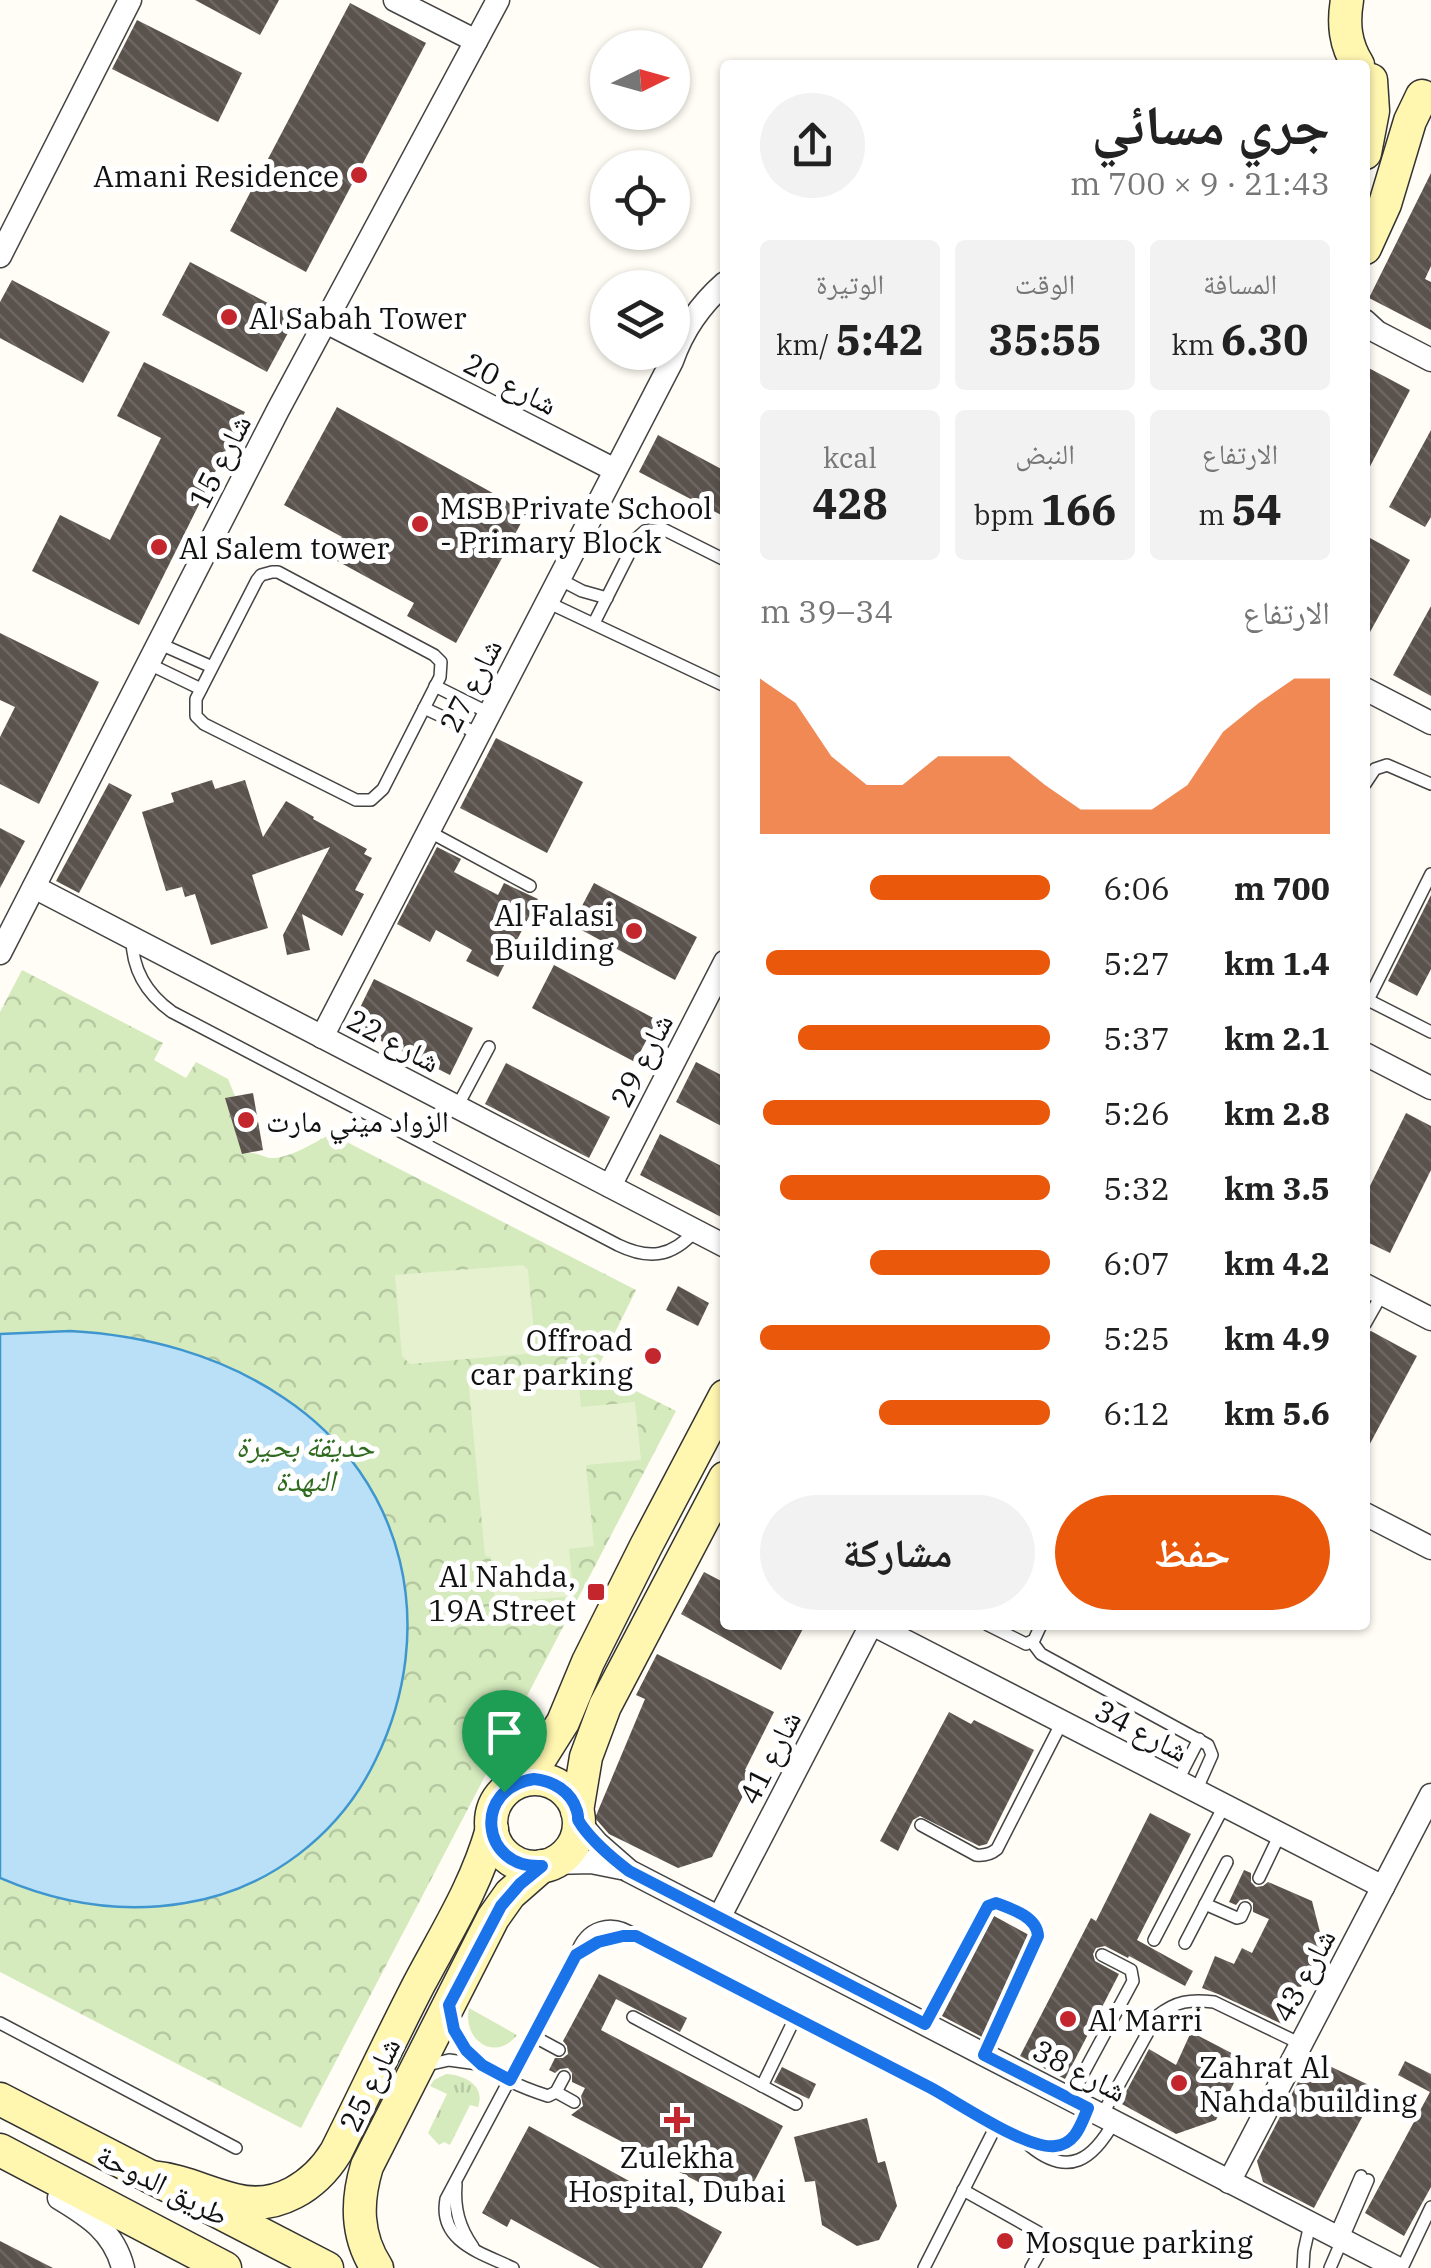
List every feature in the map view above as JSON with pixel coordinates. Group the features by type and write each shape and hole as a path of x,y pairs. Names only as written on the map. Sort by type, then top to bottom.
{"street":[{"path":"0,256 130,0"},
{"path":"396,0 476,41"},
{"name":"شارع 15","path":"0,953 153,653 498,0"},
{"path":"1347,0 1346,38 1357,60"},
{"path":"1370,77 1395,94 1427,95"},
{"path":"1370,238 1386,204 1410,121 1427,95"},
{"path":"1370,96 1374,111 1370,130"},
{"name":"شارع 27","path":"690,323 720,288"},
{"name":"شارع 27","path":"690,340 720,307"},
{"name":"شارع 20","path":"326,322 615,470"},
{"path":"1370,329 1431,360"},
{"name":"شارع 27","path":"322,1037 668,370"},
{"path":"1370,692 1431,723"},
{"name":"شارع 22","path":"34,887 720,1244"},
{"name":"شارع 29","path":"610,1186 720,972"},
{"path":"1370,1057 1431,1088"},
{"path":"1374,1290 1431,1320"},
{"path":"720,1405 596,1645 563,1722 541,1756 494,1807 494,1840 509,1858 530,1866 547,1864 561,1858 574,1842 586,1757 605,1706 720,1488"},
{"path":"1370,1517 1431,1548"},
{"name":"شارع 41","path":"720,1916 870,1630"},
{"name":"شارع 34","path":"883,1630 1383,1888"},
{"path":"512,1785 546,1780 566,1792 578,1816"},
{"name":"شارع 43","path":"1229,2182 1431,1796"},
{"name":"شارع 38","path":"578,1816 607,1853 629,1871 1398,2268"},
{"name":"شارع 25","path":"151,2177 254,2202 283,2197 320,2174 336,2152 470,1891 492,1829"},
{"name":"شارع 38","path":"547,1864 591,1862 629,1871"},
{"name":"شارع 25","path":"376,2268 360,2230 359,2198 373,2150 501,1906 520,1884 547,1864"},
{"name":"طريق الدوحة","path":"0,2100 327,2268"},
{"path":"13,2157 46,2187 96,2222 114,2245 122,2268"},
{"name":"طريق الدوحة","path":"13,2157 226,2268"}],"lane":[{"path":"594,622 637,538 644,532 663,529 720,558"},
{"path":"266,572 278,572 438,658 442,672 436,686 383,789 372,800 363,801 204,724 195,710 196,699 212,666 257,580 266,572"},
{"path":"559,579 582,592 606,598"},
{"path":"547,602 720,684"},
{"path":"153,653 212,666"},
{"path":"153,653 201,689"},
{"path":"436,686 484,724"},
{"path":"424,708 484,724"},
{"path":"1370,776 1375,769 1387,765 1431,784"},
{"path":"428,830 530,886"},
{"path":"1370,991 1431,874"},
{"path":"132,938 139,976 153,996 172,1012 618,1245 640,1254 662,1253 682,1245 695,1231"},
{"path":"1370,1001 1431,1032"},
{"path":"456,1107 489,1047"},
{"path":"998,1630 1024,1643 1032,1642"},
{"path":"1032,1642 1038,1630"},
{"path":"1032,1642 1042,1654 1210,1748 1212,1755 1186,1786"},
{"path":"922,1825 976,1856 993,1852 1062,1722"},
{"path":"1186,1786 1198,1739"},
{"path":"1154,1940 1224,1806"},
{"path":"1259,1878 1280,1834"},
{"path":"1185,1942 1227,1862"},
{"path":"922,2023 986,1908 996,1903 1002,1905 1033,1922 1039,1932 987,2057"},
{"path":"1206,1904 1238,1918 1245,1908"},
{"path":"513,2268 476,2250 467,2238 457,2212 457,2182 576,1955 598,1942 636,1936 1042,2146 1064,2144 1076,2135 1156,2016 1171,2005 1214,2002 1301,2044"},
{"path":"1024,2139 1041,2154 1070,2162 1099,2146 1093,2110 1133,1981 1131,1970 1102,1954"},
{"path":"922,2023 936,1990"},
{"path":"449,2005 460,2042 482,2065 544,2095 556,2092 564,2078"},
{"path":"633,2017 796,2104"},
{"path":"762,2086 795,2018"},
{"path":"0,2023 236,2148"},
{"path":"987,2057 1003,2028"},
{"path":"533,2036 559,2050"},
{"path":"416,2070 449,2060 482,2065"},
{"path":"556,2092 574,2102"},
{"path":"924,2268 997,2124"},
{"path":"1330,2268 1338,2238 1365,2178"},
{"path":"962,2190 1041,2236 1043,2249 1031,2268"},
{"path":"1398,2268 1412,2232 1422,2224 1431,2207"},
{"path":"1304,2268 1310,2224"}],"green space":[{"name":"حديقة بحيرة النهدة","path":"22,970 163,1043 154,1060 186,1078 196,1062 228,1079 235,1096 226,1099 242,1154 282,1157 331,1134 636,1290 596,1371 676,1411 301,2128 0,1972 0,1012"},
{"path":"523,1265 528,1270 536,1353 410,1364 402,1356 395,1275"},
{"path":"577,1366 581,1407 635,1402 641,1460 586,1465 594,1546 569,1549 574,1596 495,1603 491,1557 485,1556 468,1377"},
{"path":"469,2008 517,2035 499,2047 482,2044 470,2030"},
{"path":"446,2074 472,2083 480,2100 478,2107 470,2105 450,2145 439,2145 428,2133 447,2094 430,2086"}],"water":[{"path":"70,1331 126,1337 182,1350 235,1370 284,1398 326,1432 359,1471 384,1514 400,1560 407,1609 406,1659 395,1710 376,1759 343,1812 322,1835 272,1872 216,1896 161,1906 114,1907 68,1900 0,1878 0,1334"}],"building":[{"path":"195,0 279,0 260,35"},
{"path":"350,3 426,43 306,272 230,231"},
{"path":"137,20 242,73 218,122 112,69"},
{"path":"1431,173 1431,266 1425,279 1431,282 1431,330 1370,296"},
{"name":"Al Sabah Tower","path":"190,262 296,318 267,372 162,315"},
{"path":"12,280 110,332 83,383 0,338 0,302"},
{"path":"144,362 245,412 139,625 32,571 60,515 110,540 161,438 117,416"},
{"path":"1370,369 1410,390 1370,466"},
{"name":"MSB Private School - Primary Block","path":"337,407 527,512 456,643 407,616 414,603 330,557 342,537 284,505"},
{"path":"1431,430 1431,517 1425,527 1389,507"},
{"path":"658,435 720,468 720,514 639,472"},
{"path":"1370,538 1410,560 1370,632"},
{"path":"1431,606 1431,696 1393,675"},
{"path":"0,633 99,682 39,804 0,784 0,737 15,707 0,700"},
{"path":"496,738 583,782 547,853 460,808"},
{"path":"212,780 215,789 245,780 263,837 286,801 367,849 364,854 372,858 355,890 364,894 342,936 302,914 310,950 287,955 283,935 330,847 252,875 268,928 211,945 195,894 185,897 182,887 166,891 142,812 174,802 171,793"},
{"path":"109,783 132,795 79,893 56,881"},
{"path":"0,828 25,841 0,888"},
{"path":"437,847 461,859 454,872 498,895 504,883 538,899 498,977 466,961 472,950 436,930 430,942 397,924"},
{"name":"Al Falasi Building","path":"594,883 697,937 675,980 572,925"},
{"path":"1431,895 1431,969 1417,996 1388,981"},
{"path":"554,965 657,1020 635,1062 532,1008"},
{"path":"374,979 473,1028 450,1075 351,1026"},
{"path":"696,1062 720,1074 720,1125 676,1102"},
{"path":"506,1063 610,1117 589,1158 485,1104"},
{"path":"253,1093 263,1150 242,1154 225,1098"},
{"path":"1406,1113 1431,1126 1431,1170 1390,1253 1370,1243 1370,1186"},
{"path":"660,1134 720,1165 720,1216 640,1175"},
{"path":"678,1286 709,1303 698,1326 666,1310"},
{"path":"1370,1331 1417,1356 1370,1444"},
{"path":"704,1572 720,1580 720,1630 802,1630 781,1670 681,1614"},
{"path":"657,1654 774,1712 745,1770 754,1774 712,1857 678,1868 609,1834 595,1818 645,1699 636,1695"},
{"path":"949,1712 1034,1750 987,1844 979,1846 920,1816 913,1820 898,1851 880,1841"},
{"path":"1150,1813 1191,1834 1137,1940 1193,1971 1185,1986 1129,1956 1105,1946 1096,1948 1095,1961 1119,1974 1065,2079 1020,2056 1091,1918 1096,1921"},
{"path":"1244,1870 1251,1873 1251,1882 1256,1887 1268,1882 1312,1901 1323,1944 1282,2024 1202,1988 1215,1956 1234,1964 1242,1948 1252,1953 1269,1919 1253,1912 1253,1903 1248,1899 1236,1905 1229,1902"},
{"path":"994,1916 1029,1935 982,2037 942,2016"},
{"name":"Zulekha Hospital, Dubai","path":"599,1974 687,2018 680,2032 616,1999 601,2030 783,2126 742,2205 571,2115 583,2106 581,2096 585,2088 572,2082 568,2068 555,2073 549,2070 555,2058 568,2054 563,2041"},
{"name":"Zahrat Al Nahda building","path":"1191,2032 1245,2060 1216,2120 1176,2134 1120,2103 1149,2049 1176,2065"},
{"path":"1311,2057 1377,2089 1314,2208 1263,2182 1257,2161"},
{"path":"1405,2061 1431,2074 1431,2187 1404,2236 1365,2213 1430,2092 1398,2075"},
{"path":"782,2067 816,2084 809,2099 774,2082"},
{"path":"867,2118 878,2163 885,2161 897,2206 879,2240 857,2246 822,2225 815,2181 805,2182 794,2137"},
{"path":"529,2126 722,2232 702,2268 600,2268 511,2219 507,2227 482,2213"},
{"path":"0,2241 53,2268 0,2268"}],"place":[{"name":"Amani Residence","path":"359,175"},
{"name":"Al Sabah Tower","path":"229,317"},
{"name":"MSB Private School - Primary Block","path":"420,524"},
{"name":"Al Salem tower","path":"159,547"},
{"name":"Al Falasi Building","path":"634,931"},
{"name":"الزواد ميني مارت","path":"246,1120"},
{"name":"Offroad car parking","path":"653,1356"},
{"name":"Al Nahda, 19A Street","path":"596,1592"},
{"name":"Al Marri","path":"1068,2019"},
{"name":"Zahrat Al Nahda building","path":"1179,2083"},
{"name":"Zulekha Hospital, Dubai","path":"677,2120"},
{"name":"Mosque parking","path":"1005,2241"}],"route":[{"path":"522,1780 546,1780 557,1785 573,1802 578,1821 587,1832 629,1871 925,2024 988,1906 996,1903 1033,1922 1038,1936 984,2055 1088,2108 1076,2135 1058,2146 1033,2143 636,1936 610,1938 576,1955 510,2080 482,2065 460,2042 449,2005 501,1906 542,1866 519,1864 494,1840 492,1814 504,1792 522,1780"}]}
